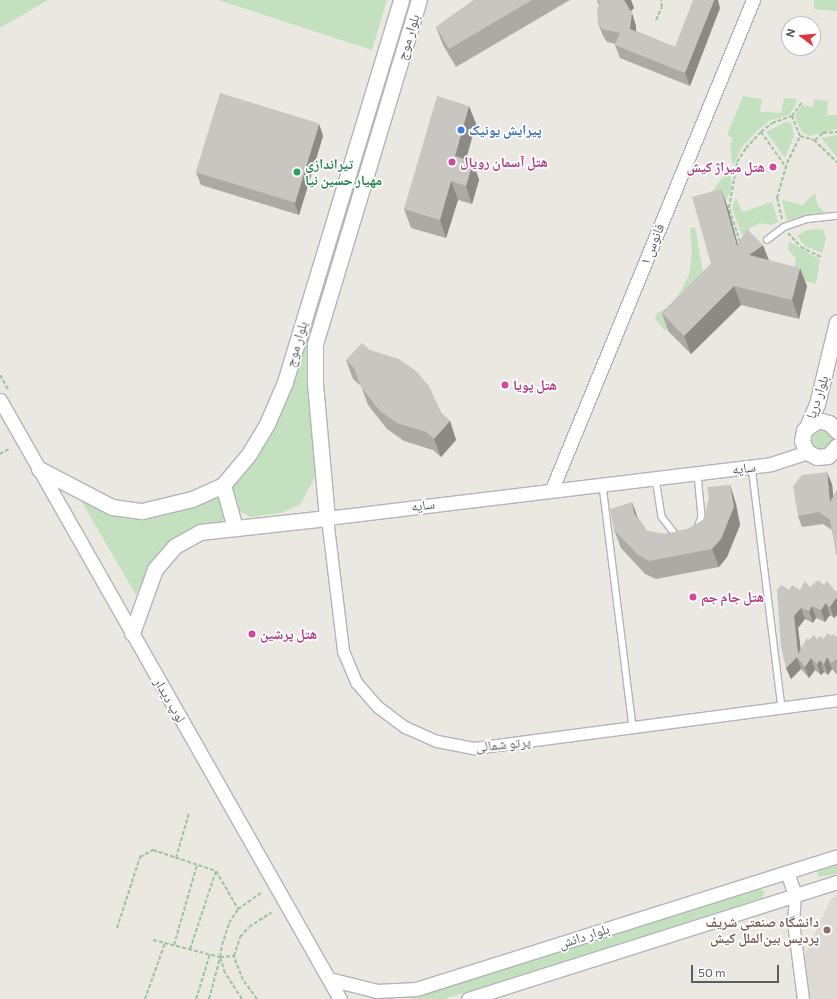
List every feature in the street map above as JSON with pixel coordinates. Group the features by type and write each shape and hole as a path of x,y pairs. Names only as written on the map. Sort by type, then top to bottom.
{"main road":[{"name":"بلوار موج","path":"39,469 112,507 142,511 192,499 223,485 249,454 267,424 285,382 328,237 402,0"},
{"name":"بلوار موج","path":"327,518 315,384 315,344 419,0"},
{"path":"328,237 345,242"},
{"name":"بلوار دریا","path":"807,452 802,436 817,404 837,322"},
{"path":"808,425 824,421 837,431"},
{"path":"807,452 822,457 837,447"},
{"path":"223,485 235,528"},
{"name":"سایه","path":"132,633 155,569 175,546 200,532 327,518"}],"street":[{"name":"فانوس ۱","path":"552,489 752,0"},
{"name":"لوپ دیدار","path":"0,400 340,999"},
{"name":"سایه","path":"327,518 552,489 603,486 752,467 771,464 807,452"},
{"name":"پرتو شمالی","path":"327,518 343,651 356,682 378,707 405,727 437,741 474,748 837,700"},
{"name":"بلوار دانش","path":"329,979 377,991 416,989 837,856"},
{"path":"787,872 794,895 793,929 803,999"},
{"name":"بلوار دانش","path":"468,999 837,882"}],"lane":[{"path":"767,240 784,227 807,219 837,216"},
{"path":"752,467 782,708"},
{"path":"656,479 664,521 673,534 690,535 700,527 702,517 698,474"},
{"path":"603,486 633,727"}],"path":[{"path":"656,20 662,7 660,0"},
{"path":"741,243 729,208 733,193 734,172 746,148 761,132 772,124 792,116 802,102"},
{"path":"792,116 800,136 786,167 777,198 784,227 801,247 821,256"},
{"path":"761,132 786,167"},
{"path":"814,140 823,133 837,132"},
{"path":"800,136 814,140 837,162"},
{"path":"0,454 9,449"},
{"path":"176,858 190,814"},
{"path":"117,928 140,858 153,850 216,871 238,909"},
{"path":"174,945 197,865"},
{"path":"190,949 216,871"},
{"path":"209,999 229,923 238,909 262,893"},
{"path":"257,999 243,980 234,956 240,937 249,927 272,912"},
{"path":"153,940 220,956 234,956"},
{"path":"145,999 165,942"},
{"path":"196,999 210,954"},
{"path":"220,956 225,973 242,999"}],"shaded area":[{"name":"دانشگاه صنعتی شریف پردیس بین‌الملل کیش","path":"837,895 837,999 807,999 802,960 831,899"}],"green space":[{"path":"0,0 48,0 0,28"},
{"path":"218,0 387,0 372,50"},
{"path":"814,0 837,0 837,11 814,9"},
{"path":"743,96 762,99 760,112 781,113 784,98 797,99 796,104 789,115 769,121 758,130 742,147 734,164 732,163 730,144 733,138 727,135"},
{"path":"814,99 828,101 827,115 837,115 837,129 810,136 802,132 795,118 796,114 802,105 813,107"},
{"path":"787,121 792,124 794,136 785,158 766,132"},
{"path":"837,135 837,157 821,138"},
{"path":"728,170 731,171 731,191 724,204 711,193"},
{"path":"815,193 818,206 825,212 787,220 782,200 802,205"},
{"path":"736,197 742,212 772,202 778,222 771,225 760,223 750,228 742,236 732,208"},
{"path":"692,227 695,227 706,288 665,331 655,319 656,314 668,307 678,296 689,275 692,253 690,231"},
{"path":"823,229 826,239 822,253 805,246 797,236 807,230"},
{"path":"789,241 820,260 816,284 780,275 794,272 796,259 788,249"},
{"path":"322,276 309,335 308,359 317,473 300,505 281,513 251,517 235,509 231,490 273,429"},
{"path":"823,426 833,435 833,440 832,444 822,452 810,447 808,434"},
{"path":"220,490 229,519 199,527 144,578 136,595 79,497 119,513"},
{"path":"837,863 837,874 818,877 818,870"},
{"path":"758,888 765,892 762,898 444,999 408,999"}],"building":[{"path":"474,0 532,0 449,49 436,27"},
{"path":"598,0 624,0 632,13 630,29 675,47 693,0 714,0 685,73 615,45 620,33 602,29 598,23 597,9 600,3"},
{"path":"220,93 319,123 295,203 196,172"},
{"path":"437,96 469,106 455,156 473,162 466,186 451,181 440,220 404,209"},
{"path":"721,189 737,246 747,229 763,245 749,255 800,268 792,300 734,286 684,336 662,313 711,264 692,197"},
{"path":"362,343 370,350 399,359 416,371 429,386 442,414 450,421 434,439 426,432 397,423 380,411 361,387 354,368 346,360"},
{"path":"827,472 830,502 837,490 837,553 830,520 819,512 798,516 793,486 802,475"},
{"path":"730,485 734,507 721,539 712,549 649,561 638,555 614,530 610,509 632,502 634,513 647,531 665,534 688,529 703,520 709,498 707,487"},
{"path":"818,580 824,585 827,581 836,592 837,591 837,599 836,598 830,607 826,603 821,610 812,606 809,611 801,608 794,616 798,654 807,638 809,640 814,635 817,639 820,636 824,639 827,633 832,636 833,634 837,637 837,659 831,663 827,657 824,664 820,660 817,664 811,658 805,667 797,657 786,668 781,647 777,590 781,585 789,590 792,585 800,590 805,581 810,587"}],"place":[{"name":"پیرایش یونیک","path":"461,130"},
{"name":"هتل آسمان رویال","path":"452,162"},
{"name":"هتل میراژ کیش","path":"773,167"},
{"name":"تیراندازی مهیار حسین نیا","path":"297,172"},
{"name":"هتل پویا","path":"505,385"},
{"name":"هتل جام جم","path":"693,597"},
{"name":"هتل پرشین","path":"252,634"},
{"name":"دانشگاه صنعتی شریف پردیس بین‌الملل کیش","path":"827,930"}]}
